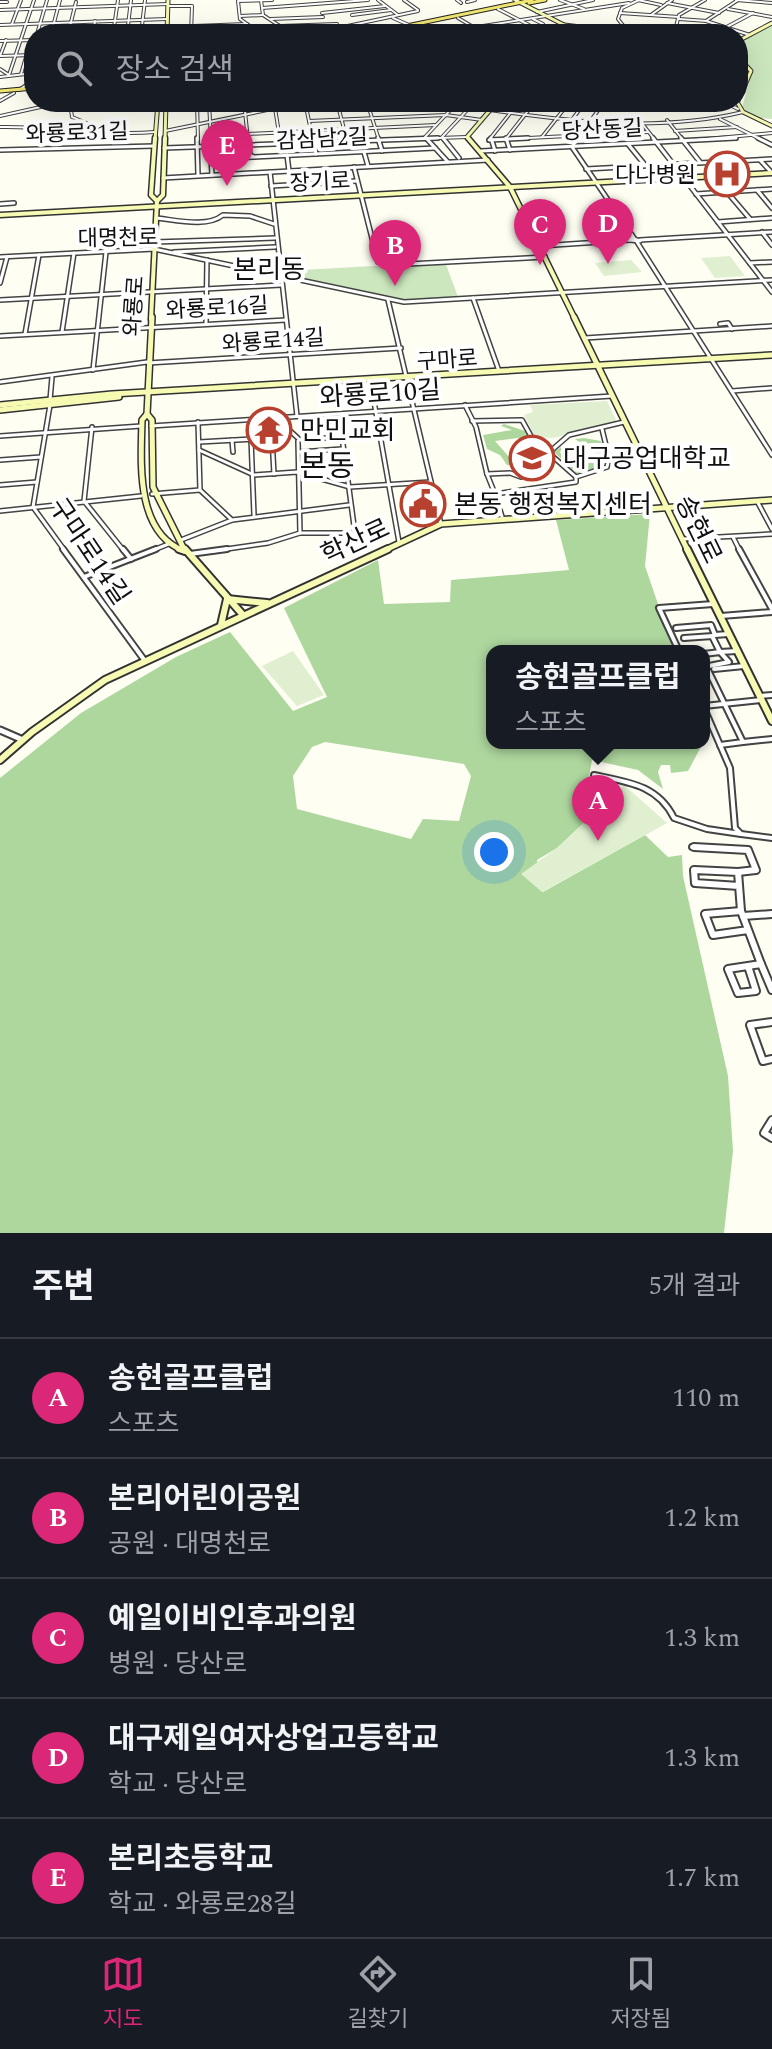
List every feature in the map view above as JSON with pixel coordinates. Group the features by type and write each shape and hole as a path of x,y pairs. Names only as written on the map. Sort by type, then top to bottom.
{"main road":[{"path":"420,24 519,2 545,0"},
{"path":"424,24 519,2 562,24"},
{"path":"167,24 168,3"},
{"path":"750,35 772,23"},
{"path":"0,93 24,91"},
{"name":"와룡로","path":"157,112 151,195 157,204"},
{"name":"와룡로","path":"166,112 163,195 157,204 149,327 147,414 151,426 152,494 161,516 181,540 186,553"},
{"path":"467,137 489,112"},
{"path":"745,112 772,126"},
{"name":"송현로","path":"467,137 510,187 680,539 772,721"},
{"name":"장기로","path":"0,215 157,204 772,173"},
{"name":"구마로","path":"0,407 147,393 772,355"},
{"name":"와룡로","path":"147,414 142,426 141,496 148,515 171,543 186,553 243,615"},
{"name":"학산로","path":"0,760 105,680 441,524 772,500"},
{"path":"221,625 227,599 268,603"}],"street":[{"path":"12,24 21,0"},
{"path":"26,24 34,0"},
{"path":"40,23 47,0"},
{"path":"54,23 60,0"},
{"path":"115,24 118,0"},
{"path":"128,24 131,0"},
{"path":"261,0 263,15"},
{"path":"247,24 240,16 238,1 272,0"},
{"path":"319,0 323,15 337,24"},
{"path":"262,8 321,6 368,0"},
{"path":"378,0 398,15"},
{"path":"356,24 418,11 404,0"},
{"path":"467,2 475,0"},
{"path":"560,0 585,10"},
{"path":"537,12 593,0"},
{"path":"497,24 638,0 719,13"},
{"path":"651,15 672,0"},
{"path":"677,24 679,18 705,0"},
{"path":"707,21 736,0 772,3"},
{"path":"2,10 7,1"},
{"path":"0,2 7,1"},
{"path":"71,22 76,2"},
{"path":"142,24 145,2"},
{"path":"2,10 168,3 192,6 191,24"},
{"path":"622,24 618,19 620,13 629,3"},
{"path":"271,19 385,6"},
{"path":"287,7 294,18"},
{"path":"726,8 772,17"},
{"path":"498,9 527,24"},
{"path":"352,15 391,10"},
{"path":"343,11 365,22"},
{"path":"620,13 713,24"},
{"path":"732,24 753,13"},
{"path":"240,16 263,15 277,24"},
{"path":"391,17 402,24"},
{"path":"458,18 469,24"},
{"path":"531,18 543,24"},
{"path":"0,25 167,19"},
{"path":"9,75 24,29"},
{"path":"0,43 24,40"},
{"path":"6,42 0,56 24,55"},
{"path":"21,74 24,63"},
{"path":"0,68 10,68"},
{"path":"0,68 9,75"},
{"path":"0,77 24,74"},
{"path":"0,101 24,86"},
{"path":"0,116 24,111"},
{"path":"71,112 72,117 115,135"},
{"path":"197,112 198,175"},
{"path":"209,112 212,175"},
{"name":"감삼남2길","path":"246,112 250,155 254,157 435,148"},
{"path":"165,131 260,112"},
{"path":"276,112 279,133"},
{"path":"308,112 316,154"},
{"path":"340,112 344,129"},
{"path":"370,112 382,151"},
{"path":"425,137 449,112"},
{"path":"442,137 465,112"},
{"path":"504,112 589,124 718,118 735,112"},
{"path":"505,139 527,112"},
{"path":"542,137 562,112"},
{"path":"571,121 578,112"},
{"path":"597,112 572,147 772,455"},
{"path":"489,140 511,113"},
{"path":"309,121 425,115 483,120"},
{"path":"718,118 772,145"},
{"path":"667,120 700,163"},
{"path":"640,121 772,292"},
{"path":"248,134 436,125"},
{"path":"0,127 45,126 115,135 155,132"},
{"path":"675,131 737,127"},
{"path":"489,140 648,132"},
{"name":"당산동길","path":"481,151 756,137 772,133"},
{"path":"425,137 448,162"},
{"path":"442,137 459,158"},
{"path":"164,148 467,137"},
{"path":"505,139 510,150"},
{"path":"489,140 495,151"},
{"path":"628,144 645,165"},
{"name":"와룡로31길","path":"0,150 154,146"},
{"path":"364,152 368,166"},
{"path":"287,155 289,171"},
{"path":"211,159 254,157"},
{"name":"장기로","path":"759,159 772,173"},
{"path":"586,169 772,159"},
{"path":"163,178 488,160"},
{"path":"635,166 644,180"},
{"path":"354,167 378,262 382,264 545,257"},
{"path":"270,172 275,247 297,416"},
{"path":"290,184 299,174"},
{"path":"271,186 357,181"},
{"path":"696,194 772,189"},
{"path":"757,190 772,208"},
{"path":"727,192 750,219"},
{"path":"0,204 14,203"},
{"path":"156,218 193,222 219,219 223,215 250,216 274,224"},
{"path":"718,222 772,218"},
{"path":"762,232 772,245"},
{"path":"540,246 772,232"},
{"path":"155,242 275,238"},
{"path":"174,252 275,247"},
{"name":"대명천로","path":"0,257 154,249 388,300 473,298 772,280"},
{"path":"93,370 106,252"},
{"path":"62,332 74,253"},
{"path":"25,334 39,255"},
{"path":"0,283 7,257"},
{"path":"206,324 207,260"},
{"path":"750,263 772,262"},
{"path":"0,300 281,285"},
{"path":"473,298 499,371"},
{"path":"388,300 409,377 441,524"},
{"name":"와룡로16길","path":"0,336 286,320"},
{"path":"720,324 728,323 732,329"},
{"path":"585,338 772,326"},
{"name":"와룡로14길","path":"0,382 147,362 401,348"},
{"name":"구마로14길","path":"52,377 33,507 145,661"},
{"path":"370,379 399,542"},
{"path":"732,391 772,388"},
{"name":"와룡로10길","path":"151,426 612,396"},
{"path":"465,405 503,520"},
{"path":"275,417 298,438 300,533"},
{"path":"472,421 522,420 532,438 576,477"},
{"path":"198,422 200,490 232,520"},
{"path":"521,477 569,435 624,422"},
{"path":"0,436 92,427 142,426"},
{"path":"92,427 84,501 131,559"},
{"path":"576,477 594,474 607,467 609,458 601,428"},
{"path":"298,438 380,434"},
{"path":"186,553 268,543 300,533 355,533 342,437"},
{"path":"199,442 272,438 274,474"},
{"path":"251,439 254,475 249,488 254,516"},
{"path":"232,440 233,452"},
{"path":"299,452 342,449"},
{"path":"199,450 254,475 297,472 347,487 431,482"},
{"path":"0,460 41,457"},
{"path":"487,474 510,473 521,477"},
{"path":"521,477 525,489"},
{"path":"495,494 576,482 576,477"},
{"path":"0,485 37,482"},
{"path":"152,494 200,490"},
{"path":"0,511 141,496"},
{"path":"680,539 772,531 757,501"},
{"path":"181,540 232,520 350,505"},
{"path":"719,616 772,610 733,536"},
{"path":"84,577 171,543"},
{"path":"676,645 659,608 713,604"},
{"path":"676,628 711,625 720,652 729,662 710,668"},
{"path":"684,638 728,634"},
{"path":"710,653 737,651"},
{"path":"710,669 744,666"},
{"path":"710,678 743,742"},
{"path":"710,706 772,695"},
{"path":"710,721 730,768 735,828 741,834"},
{"path":"0,730 23,740"},
{"path":"720,745 772,739"},
{"path":"594,775 629,782 665,799 674,818 707,829 772,838"},
{"path":"692,847 748,850 756,870 694,870 695,883 739,886"},
{"path":"738,872 742,913 772,990"},
{"path":"748,930 713,935 705,914 772,914"},
{"path":"748,966 756,991 738,993 728,969 761,964"},
{"path":"772,1022 750,1025 763,1061 772,1059"},
{"path":"772,1120 764,1133 772,1138"}],"green space":[{"path":"772,25 772,119 757,118 748,112 748,86 752,71 748,67 748,38"},
{"path":"730,256 745,276 715,278 701,258"},
{"path":"631,260 642,272 604,276 595,263"},
{"path":"445,262 458,297 403,300 283,275 283,271"},
{"path":"607,401 617,422 553,438 535,437 524,415 533,412 530,405"},
{"path":"504,424 525,431 540,452 526,465 507,465 500,455 487,449 483,435 512,430 501,426","holes":["518,438 534,450 526,461 511,459 495,441"]},
{"path":"575,439 601,441 605,456 598,469 576,473 554,452 564,445 560,452 565,460 574,465 587,465 597,454"},
{"path":"650,514 645,566 672,645 486,645 486,749 700,749 688,771 671,773 670,765 661,765 658,772 663,789 638,770 592,760 589,777 621,788 557,848 537,860 543,892 645,835 668,857 682,855 683,876 728,1076 733,1151 724,1233 0,1233 0,778 81,713 176,657 230,632 293,711 327,697 284,608 378,560 384,604 450,602 451,580 569,570 556,520","holes":["325,742 464,764 471,776 459,821 423,819 411,839 297,809 293,776 312,747"]},
{"path":"293,651 324,695 297,706 262,666"},
{"path":"624,785 667,823 542,892 521,874 557,848"}],"place":[{"name":"다나병원","path":"727,174"},
{"name":"본리초등학교","path":"227,186"},
{"name":"대구제일여자상업고등학교","path":"608,264"},
{"name":"예일이비인후과의원","path":"540,265"},
{"name":"본리어린이공원","path":"395,286"},
{"name":"만민교회","path":"269,430"},
{"name":"대구공업대학교","path":"532,458"},
{"name":"본동 행정복지센터","path":"423,504"},
{"name":"송현골프클럽","path":"598,841"}],"district":[{"name":"본리동","path":"269,269"},
{"name":"본동","path":"327,466"}]}
